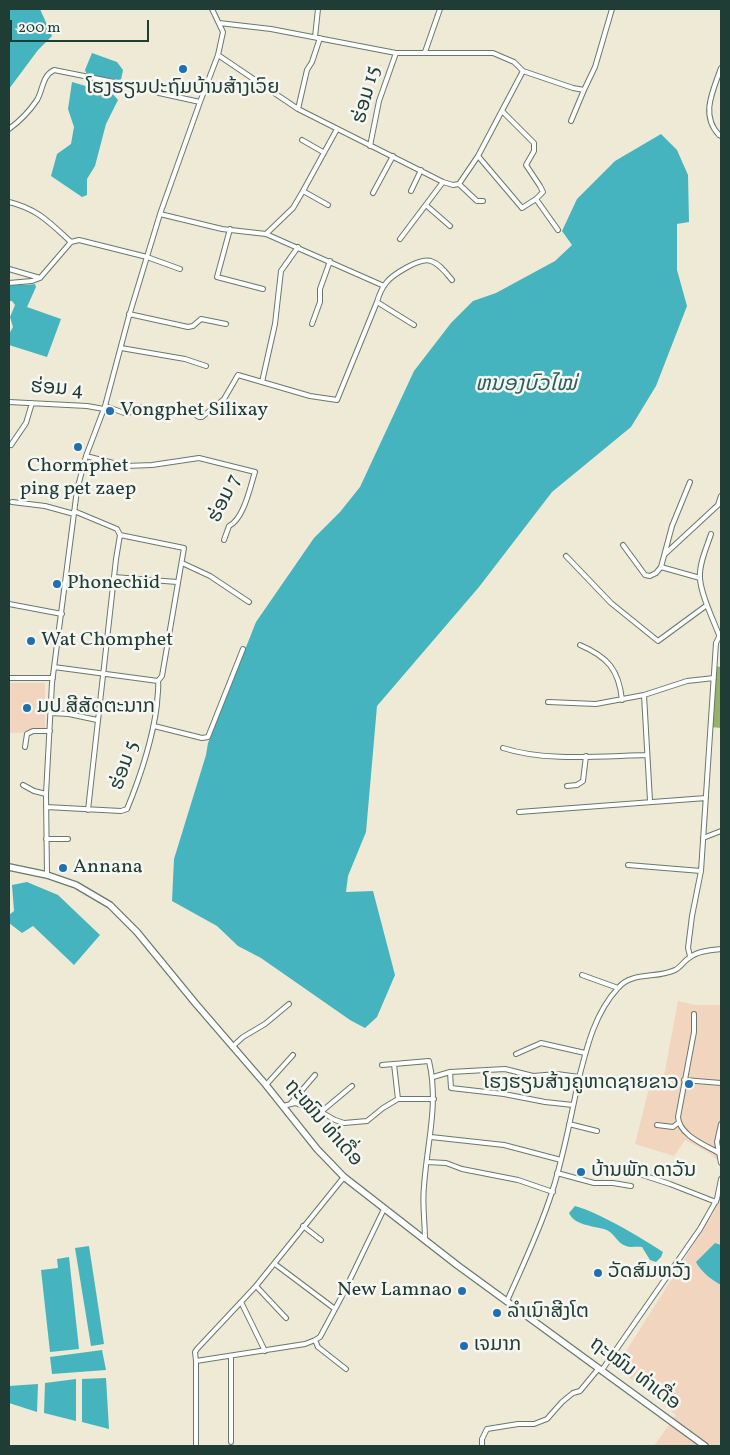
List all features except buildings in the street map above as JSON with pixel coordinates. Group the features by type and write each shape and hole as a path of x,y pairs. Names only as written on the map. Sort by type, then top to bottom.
{"main road":[{"name":"ຖະໝົນ ທ່າເດື່ອ","path":"9,867 47,876 84,888 120,913 266,1085 317,1149 344,1177 425,1240 705,1446"}],"street":[{"path":"47,876 46,794 53,678 77,490 86,456 104,408 160,214 218,55 223,35 212,9"},
{"path":"298,109 318,37 318,9"},
{"path":"425,52 440,9"},
{"path":"571,120 595,67 612,9"},
{"path":"219,23 271,29 396,53 493,54 506,58 523,71 572,88 584,90"},
{"name":"ຮ່ອມ 15","path":"370,146 379,101 396,53"},
{"path":"218,55 298,109 443,182 454,185 459,184 478,156 523,71"},
{"path":"721,68 712,95 709,114 712,128 721,136"},
{"path":"9,129 24,117 37,99 45,76 54,70 149,89 200,102"},
{"path":"478,156 522,208 542,193 526,165 534,151 534,143 502,111"},
{"path":"266,234 293,208 336,129"},
{"path":"302,140 323,152"},
{"path":"373,193 393,156"},
{"path":"411,191 422,170"},
{"path":"400,239 427,206 443,182"},
{"path":"459,184 477,200 483,201"},
{"path":"303,192 328,205"},
{"path":"536,199 558,230"},
{"path":"9,202 35,211 71,242"},
{"path":"427,206 450,226"},
{"path":"160,214 230,229 266,234 384,286"},
{"path":"230,229 217,277 263,289"},
{"path":"9,283 32,281 40,278 71,242 79,240 147,257 180,269"},
{"path":"298,247 282,269 275,324 262,382 310,396 337,400 384,286 391,277 420,262 428,260 438,264 452,280"},
{"path":"312,324 320,302 320,289 330,261"},
{"path":"9,269 40,278"},
{"path":"377,302 414,325"},
{"path":"130,314 188,327 193,326 201,319 226,324"},
{"path":"121,348 185,360 206,366"},
{"name":"ຮ່ອມ 4","path":"9,402 87,406 128,414 139,406 166,414 178,405 198,417 202,417 224,399 238,375 262,382"},
{"path":"11,445 26,423 32,403"},
{"name":"ຮ່ອມ 7","path":"86,456 125,466 152,465 199,458 256,472 240,515 235,523 229,526 224,540"},
{"path":"623,545 646,575 652,575 661,568 672,526 690,482"},
{"path":"665,554 718,505 721,496"},
{"path":"12,502 74,512 117,529 120,535 88,810"},
{"path":"690,956 688,948 692,916 701,871 716,643 720,634 707,605 700,578 711,534"},
{"path":"120,535 184,548 182,563 210,576 249,602"},
{"path":"566,556 611,603 658,641 707,605"},
{"name":"ຮ່ອມ 5","path":"46,807 120,812 127,809 143,769 154,726 158,681 162,676 177,582 182,563"},
{"path":"661,568 700,578"},
{"path":"114,577 177,582"},
{"path":"9,604 62,614"},
{"path":"580,645 592,650 614,669 620,685 622,700"},
{"path":"154,726 202,738 208,737 243,649"},
{"path":"54,667 158,681"},
{"path":"9,678 53,678"},
{"path":"548,702 596,704 644,695 677,683 714,678"},
{"path":"644,695 650,801"},
{"path":"51,713 69,714 97,720"},
{"path":"25,747 27,734 33,731 50,731"},
{"path":"503,748 529,754 586,756 647,755"},
{"path":"568,786 578,785 584,781 586,756"},
{"path":"23,785 46,794"},
{"path":"519,812 706,798"},
{"path":"703,838 721,831"},
{"path":"46,839 68,839"},
{"path":"628,864 701,871"},
{"path":"507,1301 534,1242 553,1192 585,1053 604,1006 618,988 629,979 674,971 690,956 721,949"},
{"path":"582,975 618,988"},
{"path":"232,1047 265,1024 289,1004"},
{"path":"694,1014 694,1032 684,1080 678,1123 685,1132 719,1153"},
{"path":"516,1054 542,1044 585,1053"},
{"path":"266,1085 293,1055"},
{"path":"382,1065 429,1061 433,1077 434,1098 423,1187 425,1240"},
{"path":"394,1064 398,1099"},
{"path":"433,1077 450,1072 504,1070 532,1076 557,1074 579,1077"},
{"path":"450,1072 451,1088 573,1105"},
{"path":"283,1106 291,1103 315,1075"},
{"path":"684,1080 721,1083"},
{"path":"321,1112 352,1086"},
{"path":"291,1103 321,1112 340,1123 367,1121 398,1099 434,1098"},
{"path":"657,1125 672,1127 678,1123"},
{"path":"569,1124 597,1131"},
{"path":"721,1124 717,1142 721,1163"},
{"path":"430,1137 504,1145 561,1160"},
{"path":"427,1162 446,1164 511,1179 553,1192"},
{"path":"630,1171 716,1202"},
{"path":"557,1173 594,1183 613,1183 631,1186"},
{"path":"196,1446 195,1351 275,1264 303,1226 344,1177"},
{"path":"482,1446 482,1439 486,1429 518,1424 534,1424 547,1418 573,1393 580,1391 600,1369 700,1229 716,1202 721,1180"},
{"path":"196,1361 266,1351 316,1340 320,1337 384,1209"},
{"path":"303,1226 321,1240"},
{"path":"275,1264 335,1309"},
{"path":"256,1286 286,1318"},
{"path":"241,1302 266,1351"},
{"path":"316,1340 318,1347 346,1368"},
{"path":"231,1357 231,1442"}],"shaded area":[{"name":"ມປ ສີສັດຕະນາກ","path":"9,683 45,683 45,732 9,733"},
{"name":"ໂຮງຮຽນສ້າງຄູຫາດຊາຍຂາວ","path":"678,1001 695,1005 721,1005 721,1125 718,1141 721,1159 716,1159 685,1140 674,1156 635,1144 648,1092 664,1076"},
{"path":"721,1183 721,1446 654,1446 676,1415 616,1367 714,1212"}],"green space":[{"path":"715,666 721,667 721,728 711,727"}],"water":[{"path":"9,9 40,9 52,36 38,50 9,89"},
{"path":"92,53 117,62 123,70 121,80 87,75 85,70"},
{"path":"72,82 113,94 118,100 106,124 95,166 87,179 87,195 82,197 51,176 57,154 71,144 74,127 68,109"},
{"name":"ຫນອງບົວໄໝ່","path":"661,134 677,150 688,175 689,222 677,224 677,270 687,306 656,386 631,427 552,492 479,587 377,706 366,832 348,876 346,892 373,891 395,975 377,1017 365,1028 350,1020 261,958 238,946 217,926 172,901 174,859 208,743 256,622 314,538 340,512 360,487 414,371 451,323 473,301 496,293 555,261 572,245 562,231 577,199 615,161"},
{"path":"9,283 35,284 36,287 27,307 61,319 47,357 9,345 9,334 13,327 10,317 15,305 12,301 9,301"},
{"path":"27,882 58,895 100,935 74,965 33,926 22,933 9,923 9,915 14,911 12,885"},
{"path":"575,1206 608,1220 643,1239 663,1252 661,1257 656,1262 650,1260 642,1247 623,1245 608,1230 575,1220 569,1213"},
{"path":"715,1243 721,1245 721,1285 707,1275 696,1262"},
{"path":"89,1246 104,1344 91,1346 75,1248"},
{"path":"69,1257 79,1349 50,1352 41,1270 58,1268 57,1259"},
{"path":"102,1350 106,1370 52,1374 50,1357"},
{"path":"106,1378 109,1429 82,1422 82,1379"},
{"path":"76,1379 76,1421 44,1413 45,1383"},
{"path":"38,1384 37,1412 9,1403 9,1386"}],"place":[{"name":"ໂຮງຮຽນປະຖົມບ້ານສ້າງເວົຍ","path":"183,69"},
{"name":"Vongphet Silixay","path":"110,411"},
{"name":"Chormphet ping pet zaep","path":"78,447"},
{"name":"Phonechid","path":"57,584"},
{"name":"Wat Chomphet","path":"31,641"},
{"name":"ມປ ສີສັດຕະນາກ","path":"27,708"},
{"name":"Annana","path":"63,868"},
{"name":"ໂຮງຮຽນສ້າງຄູຫາດຊາຍຂາວ","path":"689,1084"},
{"name":"ບ້ານພັກ ດາວັນ","path":"581,1172"},
{"name":"ວັດສົມຫວັງ","path":"598,1273"},
{"name":"New Lamnao","path":"462,1291"},
{"name":"ລຳເນົາສີງໂຕ","path":"497,1313"},
{"name":"ເຈມາກ","path":"464,1346"}]}
